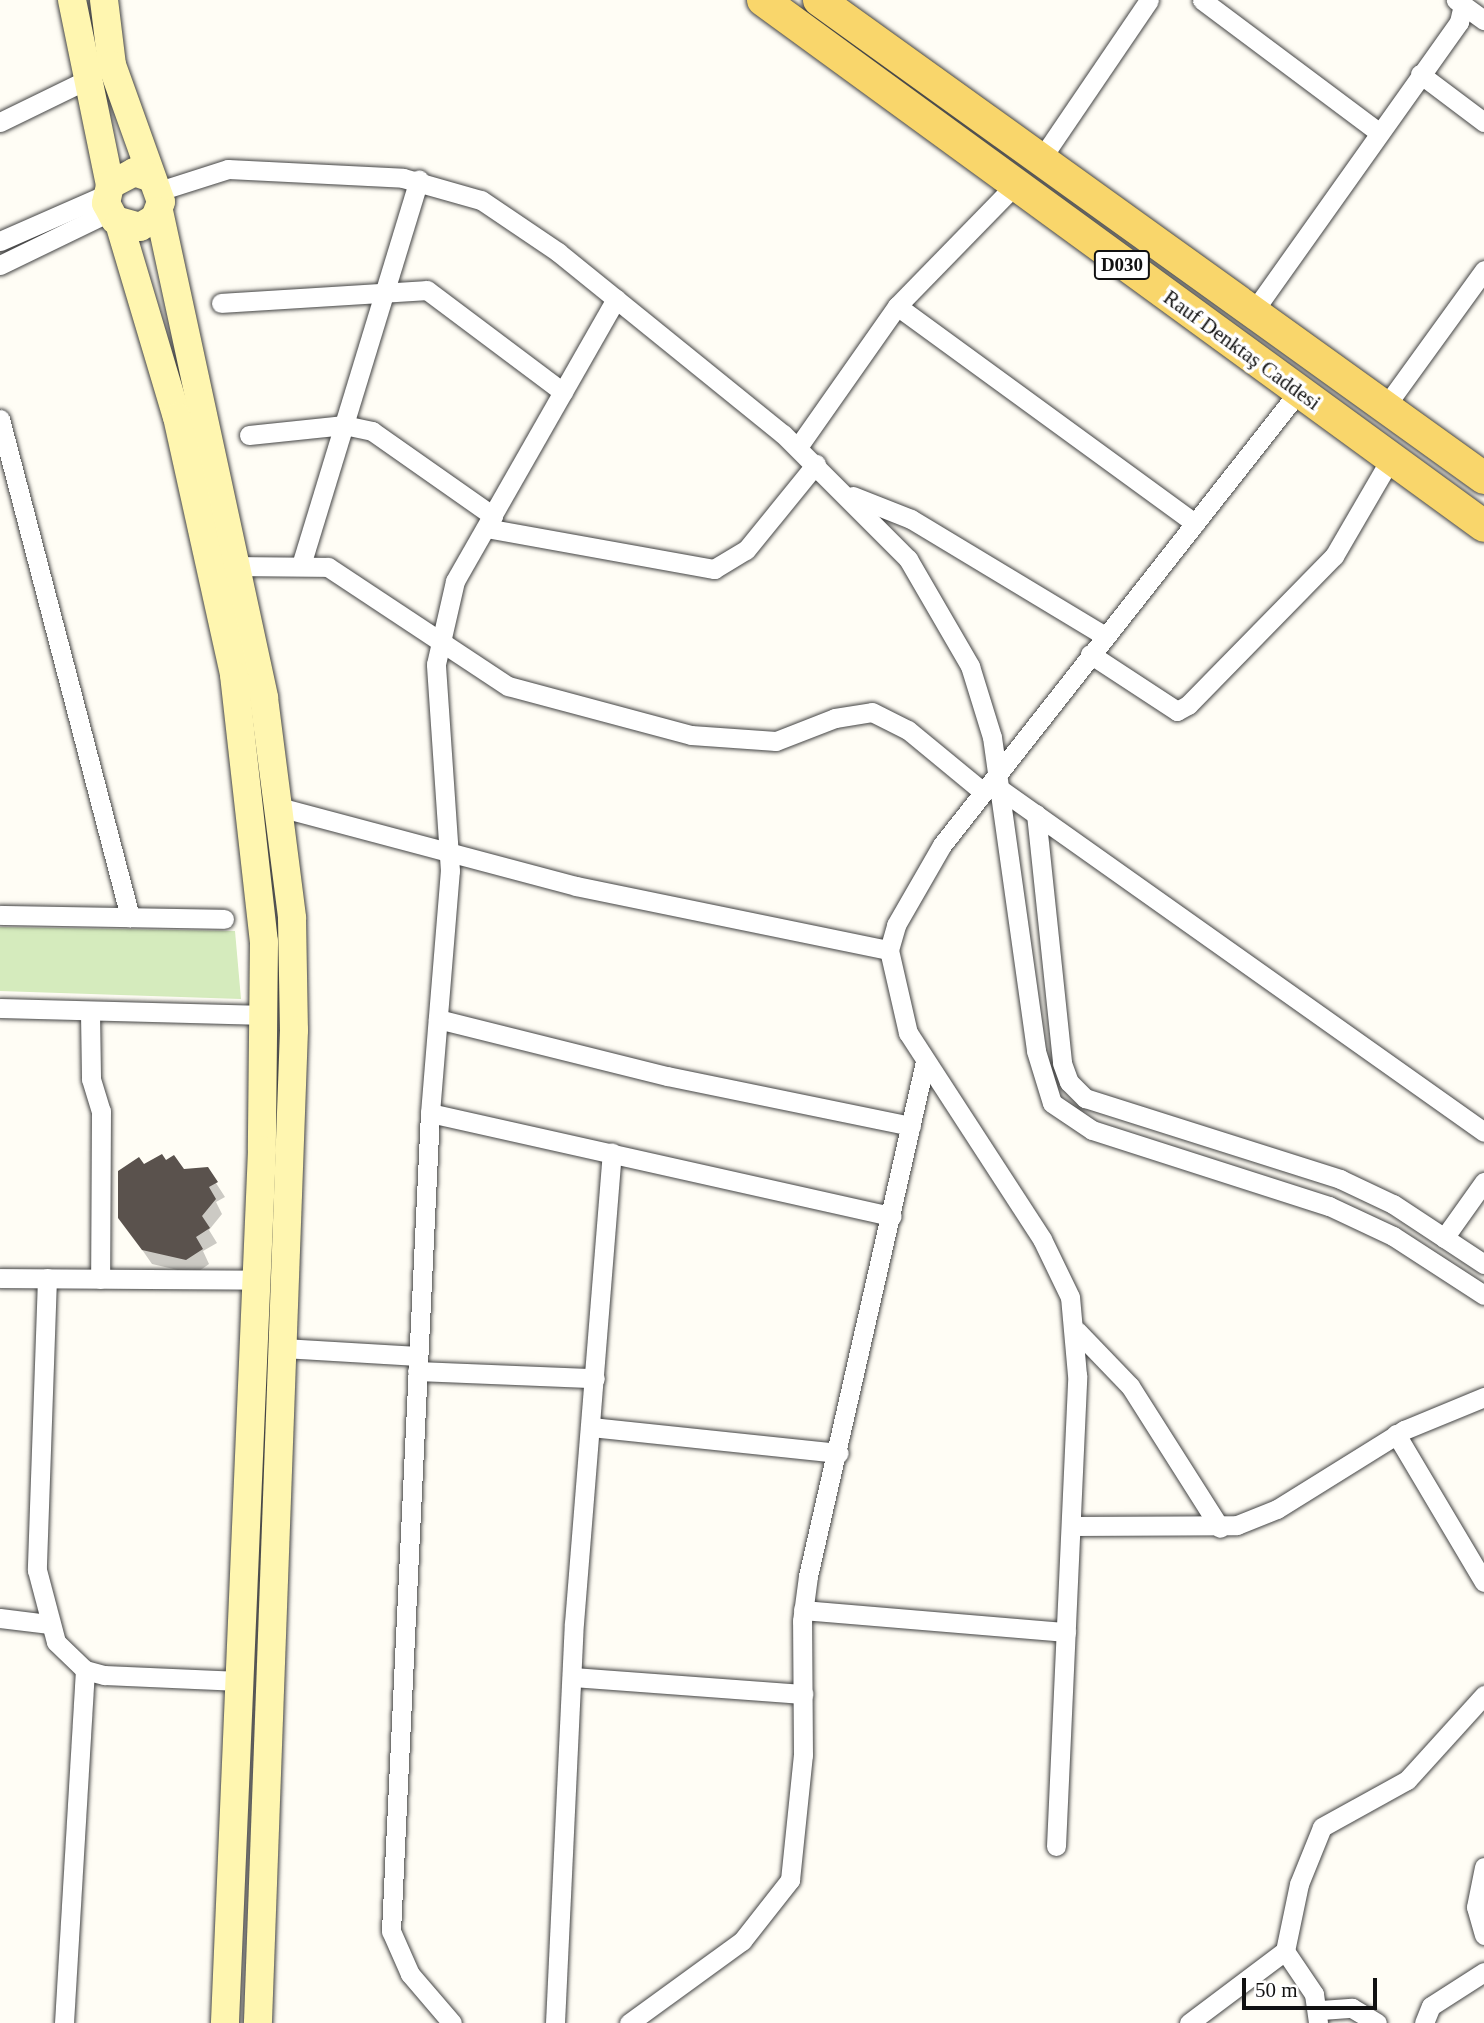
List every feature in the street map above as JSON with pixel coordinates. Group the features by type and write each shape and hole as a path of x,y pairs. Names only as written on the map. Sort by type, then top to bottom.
{"main road":[{"path":"72,0 84,81 111,204 177,417 234,675 259,863 266,1015 225,2023"},
{"path":"104,0 113,65 157,193 239,566 283,808 294,1030 258,2023"},
{"name":"Rauf Denktaş Caddesi","path":"763,0 1013,187 1484,526"},
{"name":"Rauf Denktaş Caddesi","path":"819,0 1484,478"},
{"path":"111,204 134,172 157,193"},
{"path":"111,204 139,227 157,193"}],"street":[{"path":"1041,159 1149,0"},
{"path":"1202,0 1377,131"},
{"path":"1253,312 1377,131 1459,22 1459,3"},
{"path":"1459,3 1484,20"},
{"path":"1420,74 1484,122"},
{"path":"0,121 84,81"},
{"path":"157,193 228,169 419,180 510,216 798,447 849,495 908,559 947,618 970,666 993,783 1036,1051 1052,1103 1092,1130 1272,1184 1362,1221 1484,1295"},
{"path":"302,562 419,180"},
{"path":"798,447 897,306 1013,187"},
{"path":"0,241 111,204"},
{"path":"0,265 111,204"},
{"path":"1385,407 1484,271"},
{"path":"221,303 386,289 427,290 445,298 563,392"},
{"path":"452,2023 410,1974 391,1931 430,1113 450,853 436,701 439,645 455,581 616,299"},
{"path":"897,306 1195,523"},
{"path":"1056,1846 1077,1331 1058,1263 925,1062 897,1001 889,950 907,903 993,783 1090,654 1299,391"},
{"path":"0,419 3,444 131,917"},
{"path":"248,435 344,425 372,431 489,522 714,569 746,550 816,464"},
{"path":"1090,654 1177,711 1188,705 1334,556 1391,458"},
{"path":"849,495 911,519 1105,636"},
{"path":"239,566 302,562 352,578 439,645 508,686 691,735 776,741 835,718 872,712 908,730 993,783 1484,1132"},
{"path":"283,808 576,886 889,950"},
{"path":"1036,814 1062,1063 1069,1082 1085,1098 1340,1179 1484,1264"},
{"path":"0,915 224,919"},
{"path":"0,1008 90,1013 266,1015"},
{"path":"90,1013 90,1079 101,1111 100,1279"},
{"path":"438,1019 667,1076 911,1126"},
{"path":"629,2023 742,1941 790,1880 803,1755 803,1611 925,1062"},
{"path":"430,1113 892,1216"},
{"path":"555,2023 572,1677 612,1153"},
{"path":"1444,1238 1484,1182"},
{"path":"0,1278 257,1280"},
{"path":"47,1278 37,1570 48,1624 85,1670 64,2023"},
{"path":"1077,1331 1130,1386 1220,1528"},
{"path":"283,1348 418,1364 595,1378"},
{"path":"1071,1526 1220,1528 1276,1509 1396,1434 1484,1397"},
{"path":"591,1427 839,1453"},
{"path":"1396,1434 1484,1582"},
{"path":"803,1611 1066,1632"},
{"path":"0,1618 48,1624"},
{"path":"85,1670 240,1681"},
{"path":"572,1677 803,1694"},
{"path":"1377,2023 1352,2008 1320,2017 1285,1951 1299,1884 1322,1827 1407,1780 1484,1695"},
{"path":"1484,1867 1476,1907 1484,1935"},
{"path":"1189,2023 1285,1951"},
{"path":"1424,2023 1432,2006 1484,1972"}],"green space":[{"path":"0,927 235,931 241,999 0,991"}],"building":[{"path":"162,1154 166,1160 174,1155 184,1169 208,1167 218,1182 209,1187 216,1199 202,1216 210,1228 196,1237 203,1249 186,1260 142,1250 118,1218 118,1171 139,1157 144,1164"}]}
